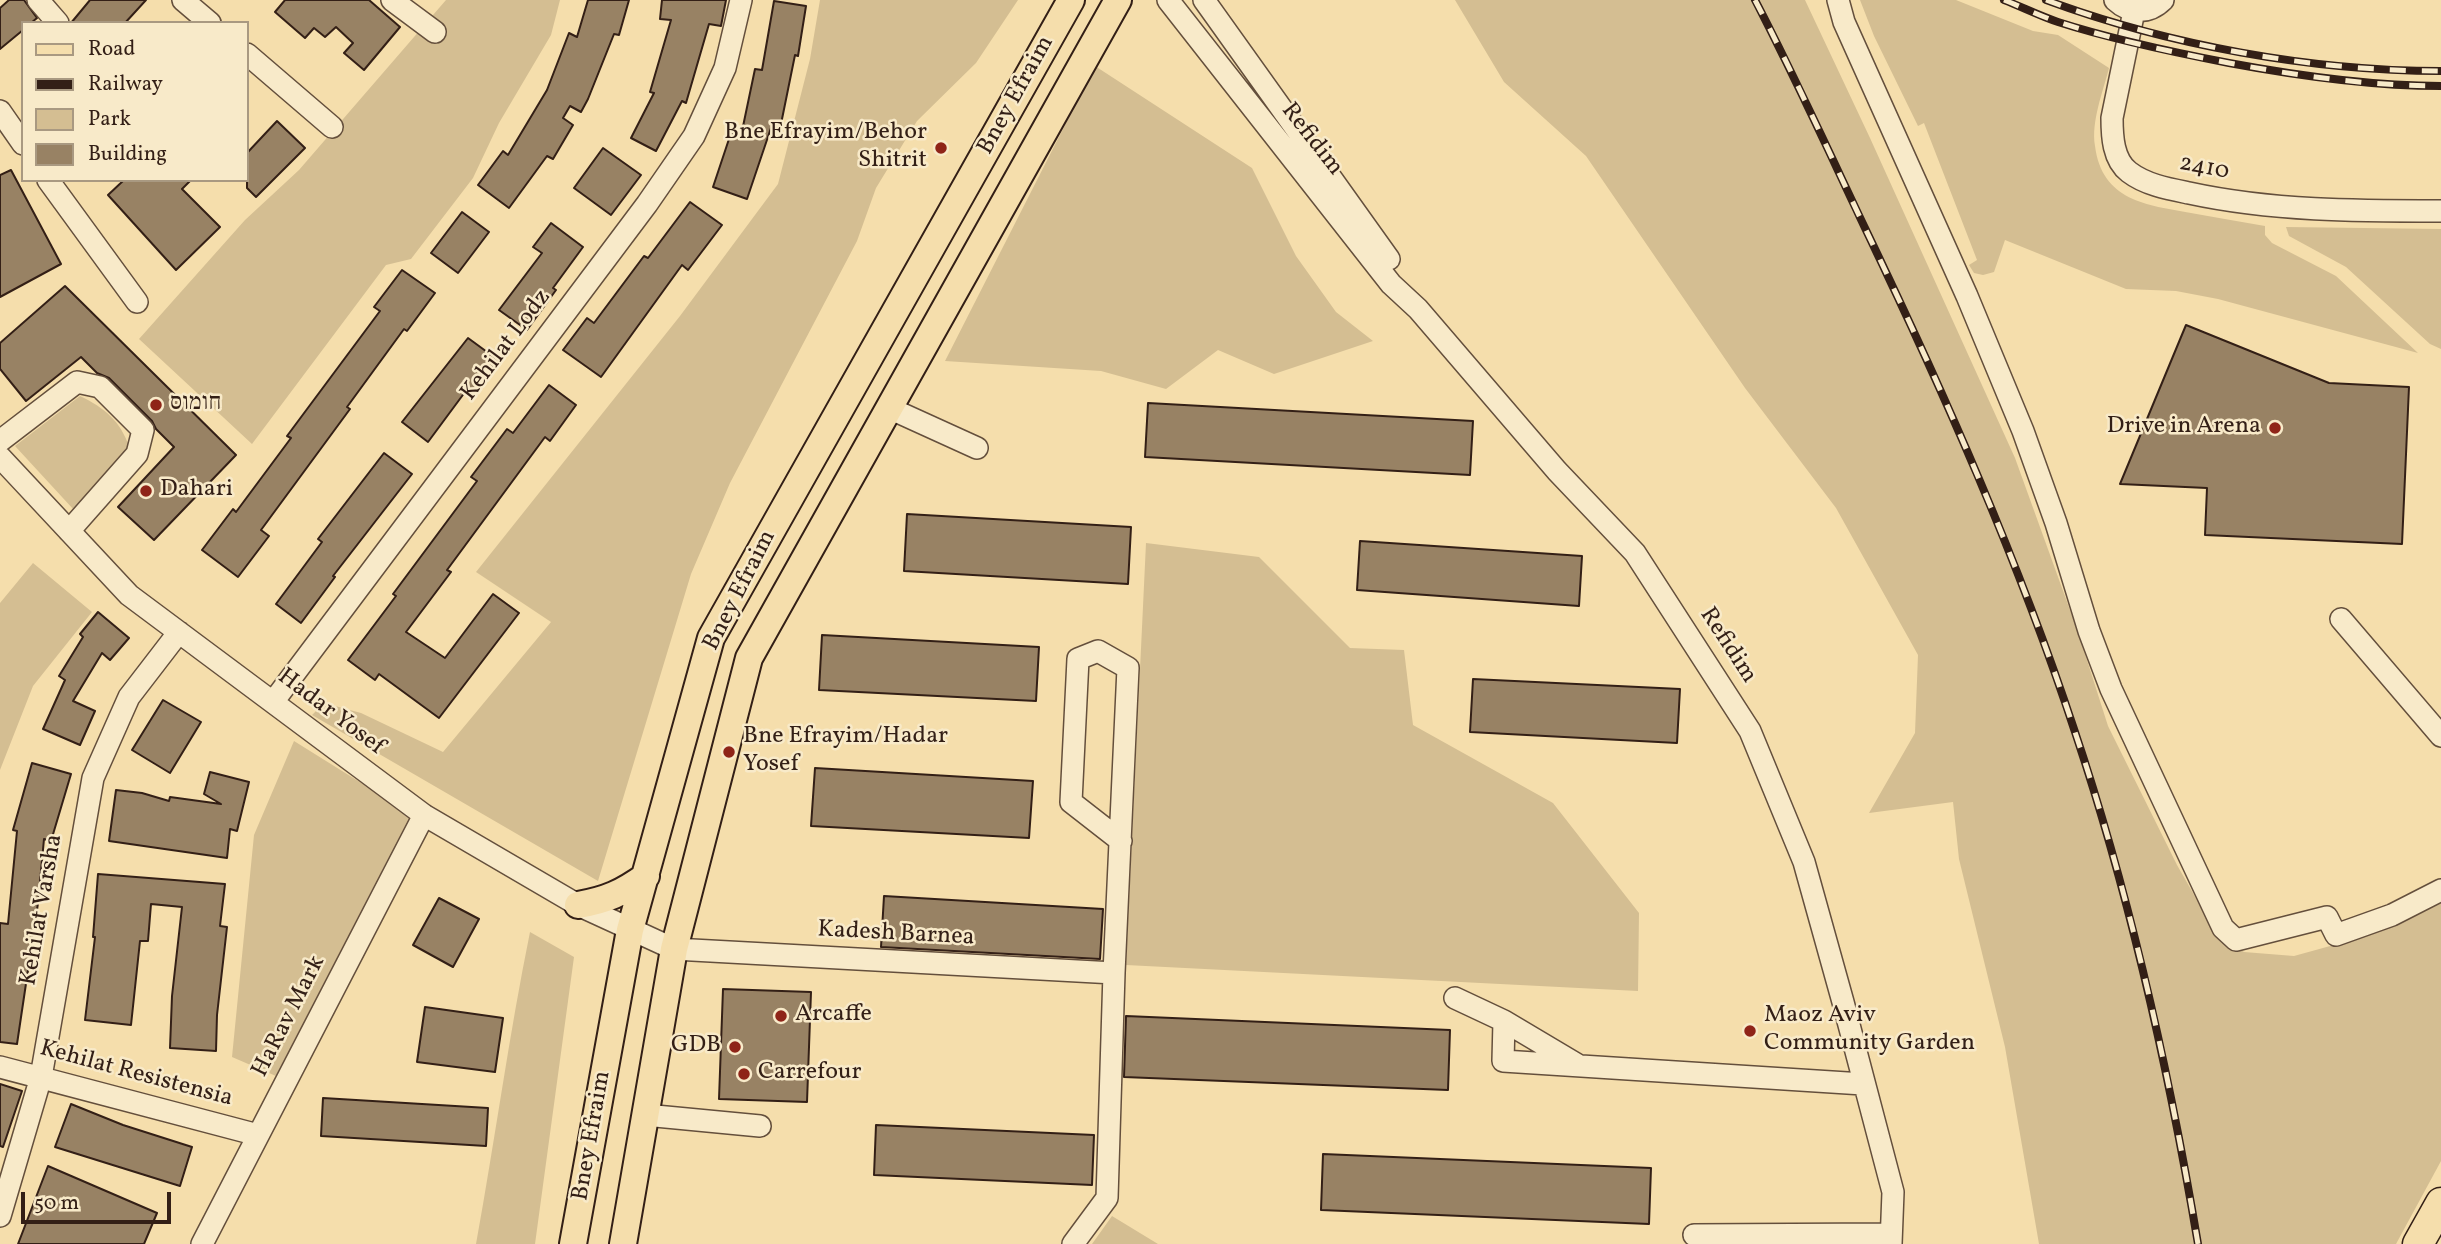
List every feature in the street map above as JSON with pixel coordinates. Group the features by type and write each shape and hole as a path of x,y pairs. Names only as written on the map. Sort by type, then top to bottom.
{"highway":[{"path":"2418,1244 2441,1203"}],"main road":[{"name":"Bney Efraim","path":"573,1244 630,930 712,638 1070,0"},
{"name":"Bney Efraim","path":"623,1244 674,949 749,658 1118,0"},
{"path":"578,905 605,900 625,891 646,876"}],"street":[{"path":"38,0 56,21"},
{"path":"183,0 208,21"},
{"path":"392,0 435,32"},
{"name":"Kehilat Lodz","path":"273,702 647,204 694,136 725,68 741,0"},
{"name":"Refidim","path":"1168,0 1391,284 1418,309 1557,471 1635,553 1750,731 1804,862 1843,1002 1893,1192 1891,1239"},
{"name":"Refidim","path":"1205,0 1403,280 1418,309"},
{"path":"1838,0 1844,22 1967,296 2023,431 2111,689 2223,928 2236,940 2327,917 2336,935 2392,915 2441,890"},
{"path":"2125,5 2152,8 2163,0"},
{"name":"2410","path":"2125,5 2112,136 2118,158 2127,171 2143,181 2167,188 2272,206 2441,211"},
{"path":"248,55 332,127"},
{"path":"0,111 21,141"},
{"path":"49,182 137,302"},
{"path":"0,441 77,382 100,387 144,430 137,454 69,531"},
{"path":"889,408 977,449"},
{"name":"Hadar Yosef","path":"0,457 129,595 424,815 578,905 674,949"},
{"path":"2341,619 2441,736"},
{"name":"Kehilat Varsha","path":"0,1216 41,1077 93,778 129,697 179,632"},
{"path":"1073,1244 1107,1198 1128,668 1098,651 1078,659 1070,802 1121,841"},
{"name":"HaRav Mark","path":"202,1244 424,815"},
{"name":"Kadesh Barnea","path":"674,949 1114,973"},
{"path":"1455,998 1504,1021 1578,1065"},
{"path":"1504,1021 1503,1061 1863,1084"},
{"name":"Kehilat Resistensia","path":"0,1066 258,1135"},
{"path":"645,1115 760,1126"},
{"path":"1694,1235 1891,1239"}],"green space":[{"path":"446,0 560,0 551,35 499,123 473,178 411,259 386,265 252,444 139,339 245,220 299,170"},
{"path":"820,0 1018,0 976,63 917,121 876,188 857,241 730,483 691,574 598,881 312,715 324,703 361,713 443,752 551,622 476,572 680,316 778,184 810,59"},
{"path":"1455,0 1805,0 2015,458 2079,635 2108,726 2177,865 2217,935 2244,952 2294,956 2341,943 2441,898 2441,1161 2396,1244 2039,1244 2005,1047 1959,859 1953,802 1869,813 1915,733 1918,655 1836,508 1745,388 1586,156 1504,82"},
{"path":"1860,0 1956,0 2033,31 2058,35 2109,68 2098,107 2094,136 2099,164 2107,179 2117,189 2129,197 2158,207 2265,226 2265,235 2272,243 2336,276 2418,353 2218,299 2176,291 2126,289 2005,240 1994,272 1983,275 1974,273 1969,265 1977,260 1924,123 1918,126 1874,36"},
{"path":"1095,66 1252,168 1296,256 1336,312 1373,341 1274,374 1218,350 1166,389 1101,371 945,361"},
{"path":"2286,227 2441,229 2441,349 2430,344 2346,267 2289,236"},
{"path":"80,396 110,416 121,429 129,446 74,510 15,446"},
{"path":"1146,543 1259,557 1350,648 1404,650 1413,725 1553,803 1639,913 1638,991 1126,965"},
{"path":"33,563 92,612 33,686 0,770 0,603"},
{"path":"294,741 411,814 276,1076 232,1057 254,835"},
{"path":"530,932 574,957 535,1244 476,1244 515,1010"},
{"path":"1112,1216 1158,1244 1092,1244"}],"building":[{"path":"9,0 24,0 37,18 33,21 21,21 21,32 0,49 0,8"},
{"path":"90,0 146,0 127,21 73,21"},
{"path":"285,0 369,0 400,27 364,70 344,53 353,43 336,27 325,37 314,28 305,38 275,12"},
{"path":"588,0 629,0 619,35 614,34 581,112 570,106 563,118 573,125 553,159 547,156 509,208 478,185 503,151 508,155 547,90 569,33 577,37"},
{"path":"662,0 726,0 721,26 709,24 686,103 682,101 656,151 631,138 654,93 650,92 671,20 660,19"},
{"path":"774,1 806,6 798,56 795,55 781,124 773,122 747,199 713,187 731,133 741,136 755,69 762,70"},
{"path":"277,121 305,148 256,197 247,188 248,152"},
{"path":"603,148 641,175 611,215 574,188"},
{"path":"11,170 61,264 0,297 0,175"},
{"path":"122,182 189,182 182,189 220,227 176,270 108,195"},
{"path":"690,202 722,225 688,270 682,265 601,377 563,350 587,318 594,323 644,256 648,258"},
{"path":"462,212 489,232 458,273 431,253"},
{"path":"551,223 583,247 527,330 499,310 542,253 533,247"},
{"path":"402,270 435,293 407,331 404,329 347,407 350,409 261,530 269,536 238,577 202,550 233,509 236,512 291,438 287,436 380,311 374,307"},
{"path":"65,286 236,455 154,540 118,507 174,447 156,429 152,421 109,378 97,373 81,357 26,401 0,369 0,343"},
{"name":"Drive in Arena","path":"2186,325 2329,383 2409,387 2402,544 2205,535 2207,488 2120,484"},
{"path":"468,338 498,360 474,392 468,388 428,442 402,422"},
{"path":"549,385 576,405 550,441 545,437 447,570 451,572 406,632 445,658 493,594 519,613 439,718 379,674 375,680 348,660 477,481 471,477 507,429 513,433"},
{"path":"1148,403 1473,421 1470,475 1145,457"},
{"path":"384,453 412,474 333,576 335,577 301,623 276,604 322,542 318,539"},
{"path":"907,514 1131,527 1128,584 904,571"},
{"path":"1360,541 1582,556 1579,606 1357,590"},
{"path":"98,612 129,638 110,660 102,653 73,701 95,711 80,745 43,729 65,680 59,676 83,637 80,634"},
{"path":"822,635 1039,647 1036,701 819,690"},
{"path":"1473,679 1680,689 1677,743 1470,732"},
{"path":"163,700 201,722 170,773 132,750"},
{"path":"32,763 71,774 51,841 44,839 38,903 17,1044 0,1042 0,923 8,924 17,831 13,830"},
{"path":"815,768 1033,781 1029,838 811,826"},
{"path":"210,772 249,782 237,831 230,829 227,858 109,841 116,790 142,793 169,801 170,797 221,804 204,794"},
{"path":"98,874 225,884 220,926 227,927 217,1015 216,1051 170,1048 172,996 182,907 151,904 148,941 140,941 131,1025 85,1020 95,937"},
{"path":"884,896 1103,909 1100,959 881,947"},
{"path":"439,898 479,919 453,967 413,945"},
{"path":"723,989 811,992 807,1102 719,1099"},
{"path":"425,1007 503,1018 495,1072 417,1062"},
{"path":"1126,1016 1450,1030 1448,1090 1124,1077"},
{"path":"0,1084 22,1091 3,1147 0,1146"},
{"path":"323,1098 488,1108 486,1146 321,1136"},
{"path":"71,1104 123,1125 192,1147 180,1186 55,1147"},
{"path":"876,1125 1094,1135 1092,1185 874,1175"},
{"path":"1323,1154 1651,1168 1649,1224 1321,1210"},
{"path":"48,1166 157,1213 144,1244 18,1244"}],"railway":[{"path":"1755,0 1951,414 2053,667 2095,795 2131,922 2161,1050 2198,1244"},
{"path":"2004,0 2051,20 2208,59 2335,79 2441,86"},
{"path":"2046,0 2141,30 2240,52 2341,66 2441,71"}],"place":[{"name":"Bne Efrayim/Behor Shitrit","path":"941,148"},
{"name":"חומוס","path":"156,405"},
{"name":"Drive in Arena","path":"2275,428"},
{"name":"Dahari","path":"146,491"},
{"name":"Bne Efrayim/Hadar Yosef","path":"729,752"},
{"name":"Arcaffe","path":"781,1016"},
{"name":"Maoz Aviv Community Garden","path":"1750,1031"},
{"name":"GDB","path":"735,1047"},
{"name":"Carrefour","path":"744,1074"}]}
